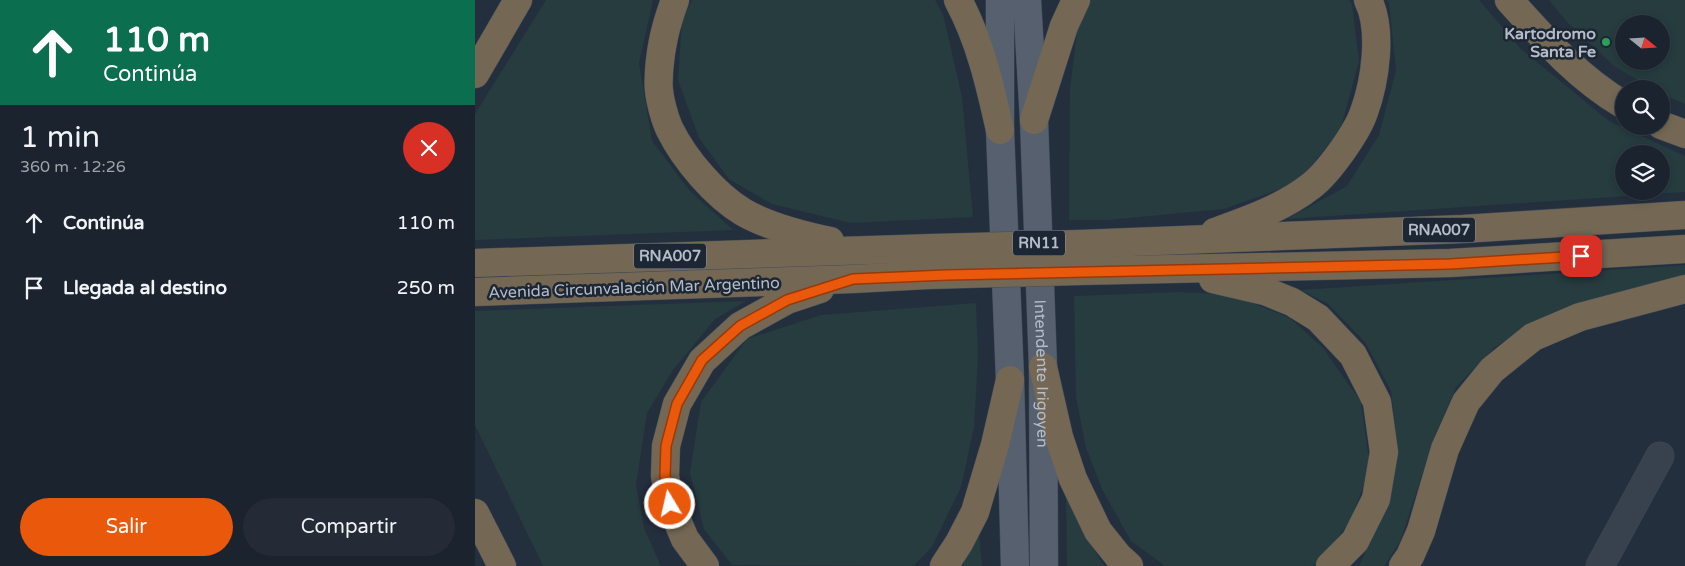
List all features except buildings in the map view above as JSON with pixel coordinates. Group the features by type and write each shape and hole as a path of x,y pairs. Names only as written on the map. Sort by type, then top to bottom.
{"highway":[{"path":"475,74 519,0"},
{"path":"675,0 665,30 660,61 659,89 670,129 690,161 728,202 753,217 806,236 866,249"},
{"path":"958,0 966,15 986,70 1000,130"},
{"path":"1035,120 1064,26 1076,0"},
{"path":"1193,241 1289,202 1313,185 1342,152 1364,114 1374,75 1376,36 1372,7 1368,0"},
{"path":"1509,0 1552,48 1584,78 1615,99"},
{"path":"1670,128 1685,134"},
{"name":"RNA007","path":"866,249 1193,241 1463,230 1685,215"},
{"name":"Avenida Circunvalación Mar Argentino","path":"475,263 866,249"},
{"name":"RNA007","path":"853,279 1079,271 1450,264 1685,249"},
{"path":"1175,270 1265,291 1292,302 1318,318 1353,356 1377,402 1384,452 1376,499 1355,541 1330,566"},
{"path":"705,566 685,539 670,504 665,476 666,446 677,404 702,360 740,326 787,300 853,279"},
{"name":"Avenida Circunvalación Mar Argentino","path":"475,292 853,279"},
{"path":"1403,566 1410,556 1421,531 1445,449 1466,402 1491,370 1533,337 1580,317 1685,289"},
{"path":"1043,367 1059,437 1073,478 1098,531 1129,566"},
{"path":"944,566 959,543 975,512 995,445 1010,380"},
{"path":"475,513 502,566"}],"main road":[{"name":"Intendente Irigoyen","path":"1000,0 1000,130 1015,566"},
{"name":"Intendente Irigoyen","path":"1027,0 1035,120 1043,367 1043,566"}],"street":[{"path":"475,46 504,23"},
{"path":"1600,566 1660,456"}],"green space":[{"path":"546,0 653,0 639,63 652,141 690,191 733,230 475,240 475,114"},
{"path":"692,0 935,0 943,14 962,97 973,217 851,223 772,204 729,179 699,138 678,80 682,21"},
{"path":"1088,0 1349,0 1352,4 1359,61 1340,131 1297,183 1224,209 1108,220 1069,220 1070,89 1079,16"},
{"path":"1387,0 1479,0 1521,49 1609,121 1615,124 1615,135 1639,135 1661,145 1615,145 1615,197 1287,219 1347,186 1379,135 1396,70 1389,3"},
{"name":"Kartodromo Santa Fe","path":"1549,0 1685,0 1685,104 1670,98 1670,80 1638,80 1621,70 1670,70 1670,15 1615,15 1614,66 1566,21"},
{"path":"1670,149 1685,156 1685,192 1670,193"},
{"path":"1685,265 1685,276 1548,316 1495,347 1456,387 1436,433 1400,542 1384,566 1359,566 1385,510 1398,453 1391,391 1365,342 1328,304 1301,290"},
{"path":"1179,292 1233,295 1290,318 1323,348 1361,402 1370,468 1351,519 1320,562 1311,566 1165,566 1131,541 1103,491 1086,448 1076,397 1074,296"},
{"path":"746,301 715,319 673,370 647,413 636,485 644,528 661,566 543,566 475,425 475,311"},
{"path":"976,303 978,357 974,428 961,487 932,547 913,566 732,565 704,529 690,473 701,402 747,339 821,315"},
{"path":"1066,494 1101,562 1105,566 1067,566"},
{"path":"979,532 982,566 960,566"}],"place":[{"name":"Kartodromo Santa Fe","path":"1606,42"}],"route":[{"path":"670,504 665,476 666,446 677,404 702,360 740,326 787,300 853,279 1079,271 1450,264 1581,256"}]}
